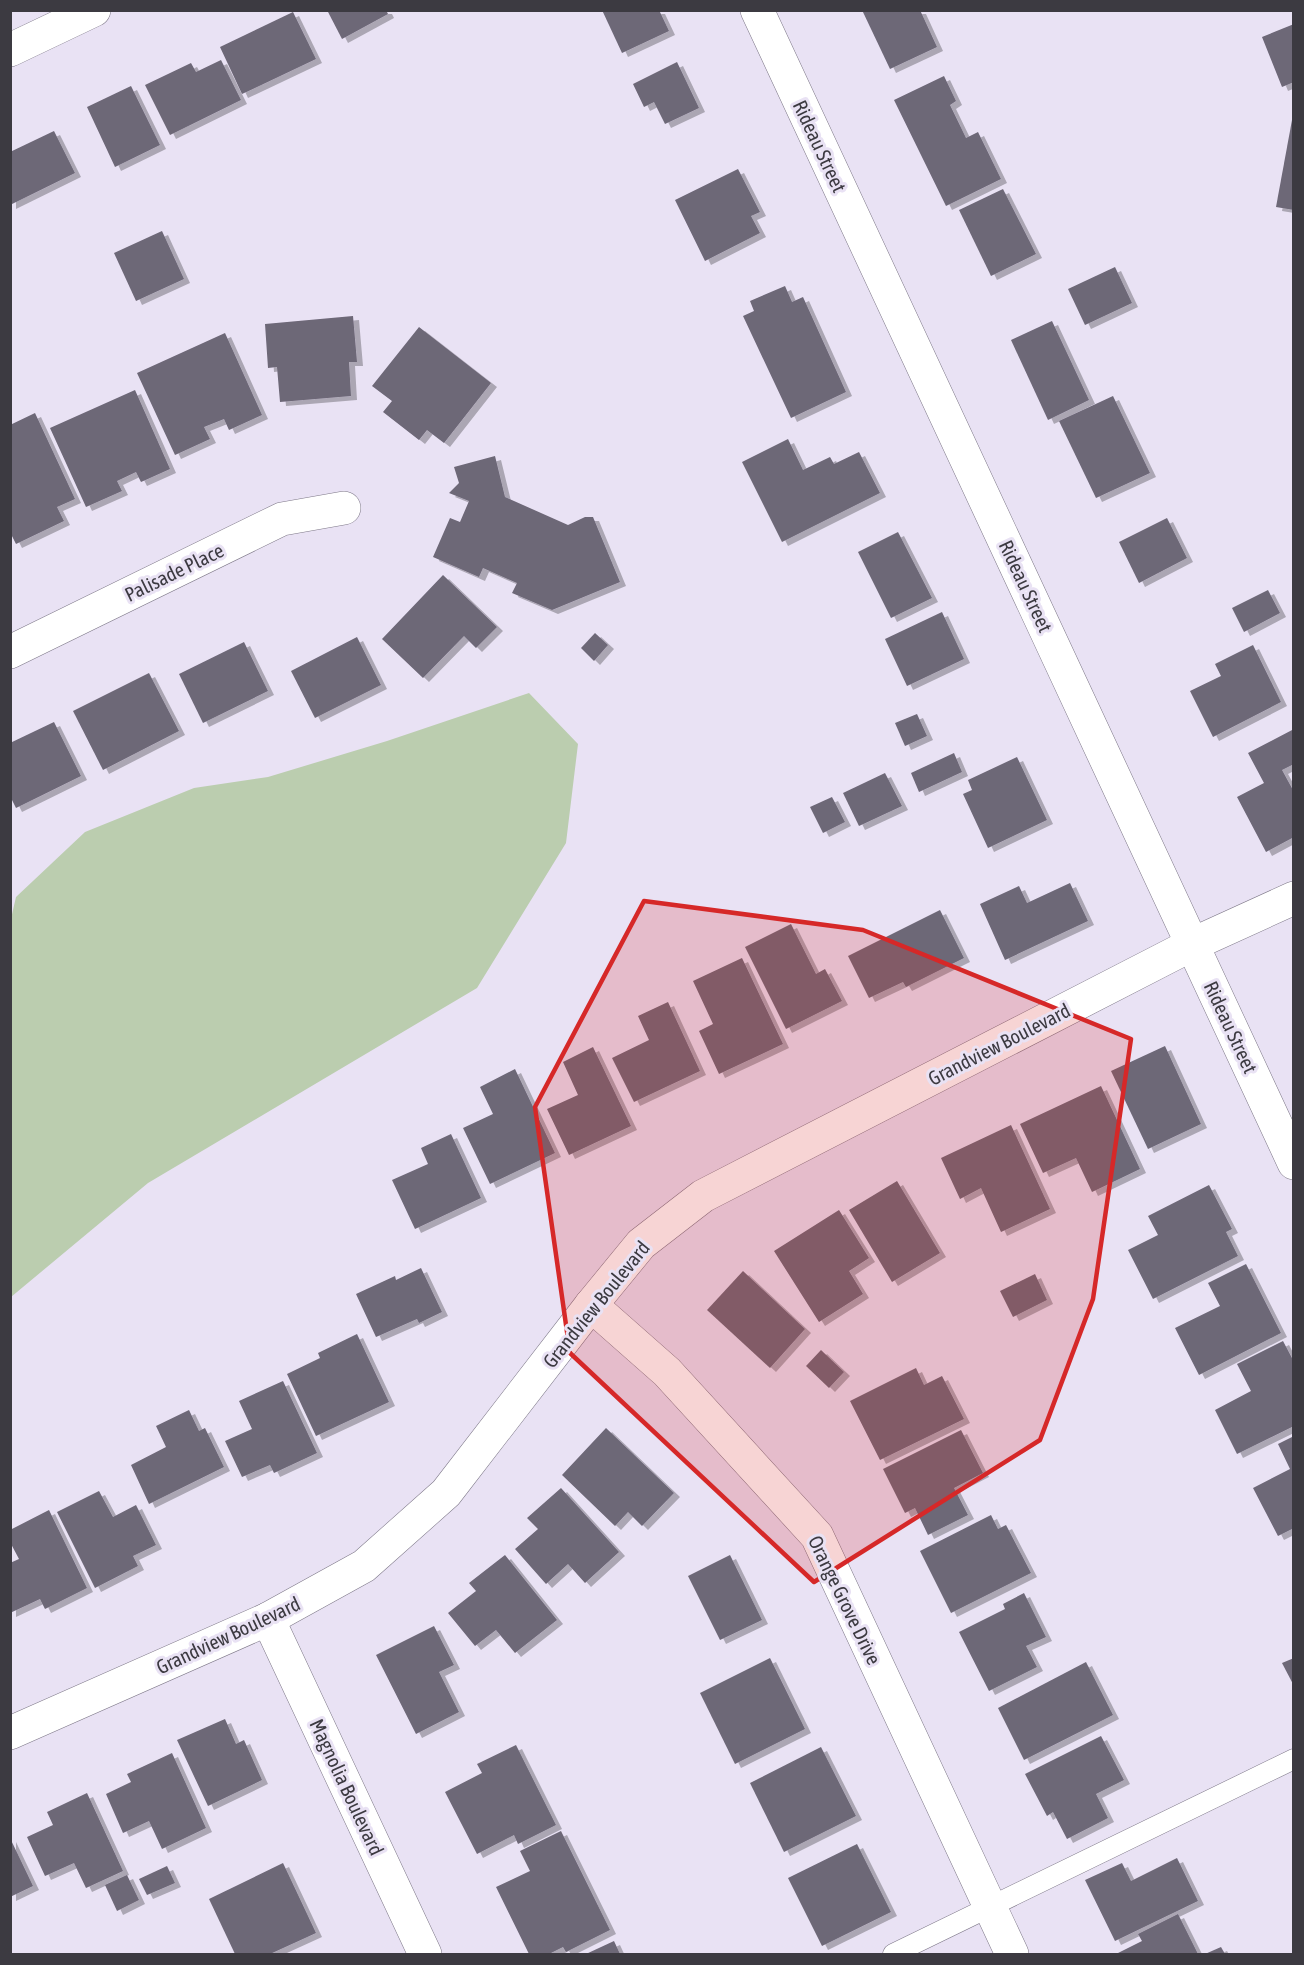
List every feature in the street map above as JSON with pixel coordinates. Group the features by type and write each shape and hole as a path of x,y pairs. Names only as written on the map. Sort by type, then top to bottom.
{"street":[{"path":"10,50 94,10"},
{"name":"Rideau Street","path":"757,10 1293,1163"},
{"name":"Palisade Place","path":"10,652 282,519 344,508"},
{"name":"Grandview Boulevard","path":"10,1733 268,1619 364,1566 446,1494 591,1305 641,1244 703,1196 1193,944 1293,898"},
{"name":"Orange Grove Drive","path":"591,1305 667,1372 817,1536 989,1909 1012,1954"},
{"name":"Magnolia Boulevard","path":"268,1619 425,1954"}],"lane":[{"path":"893,1954 1293,1759"}],"highlighted area":[{"path":"644,901 863,930 1131,1039 1093,1299 1040,1440 814,1582 570,1353 535,1107"}],"green space":[{"path":"529,693 578,744 566,843 477,988 148,1183 11,1297 10,923 16,897 85,832 194,788 268,777 387,741"}],"building":[{"path":"327,10 386,10 388,14 342,39"},
{"path":"602,10 659,10 669,31 622,53"},
{"path":"862,10 920,10 937,47 890,69"},
{"path":"293,12 316,59 242,94 220,47"},
{"path":"1294,24 1294,82 1282,87 1262,37"},
{"path":"221,60 241,100 170,135 145,85 191,63 196,72"},
{"path":"677,62 699,108 665,124 654,102 644,107 633,84"},
{"path":"944,76 956,101 950,105 966,138 978,132 1001,179 946,206 894,100"},
{"path":"131,86 160,145 115,167 87,107"},
{"path":"1292,120 1294,120 1294,210 1276,207"},
{"path":"54,131 75,173 10,205 10,152"},
{"path":"738,169 760,212 751,216 760,233 705,261 675,200"},
{"path":"1003,189 1036,254 991,276 959,210"},
{"path":"162,231 184,279 136,301 114,253"},
{"path":"1115,267 1132,303 1085,325 1068,289"},
{"path":"785,286 792,302 803,297 846,392 791,418 743,316 754,311 750,301"},
{"path":"353,316 357,362 349,362 351,396 280,402 277,367 268,368 265,324"},
{"path":"1052,321 1089,400 1048,420 1011,340"},
{"path":"419,327 491,383 444,443 427,430 419,440 383,412 392,401 372,386"},
{"path":"225,333 262,415 229,430 224,419 204,427 210,439 175,455 137,373"},
{"path":"135,390 170,469 141,482 136,472 117,481 122,491 86,507 50,428"},
{"path":"1113,396 1150,473 1096,498 1059,421"},
{"path":"35,413 75,499 57,507 64,521 16,544 10,532 10,425"},
{"path":"788,439 803,470 830,457 834,464 859,452 880,493 782,542 742,462"},
{"path":"495,456 505,497 568,525 585,517 593,517 620,582 552,610 512,593 517,583 483,568 479,577 433,557 450,518 460,522 469,501 449,493 459,483 454,467"},
{"path":"1167,518 1187,558 1139,583 1119,542"},
{"path":"898,532 932,598 891,618 858,552"},
{"path":"443,575 497,627 476,648 464,636 423,678 382,639"},
{"path":"1268,590 1280,613 1244,632 1232,608"},
{"path":"942,612 964,659 907,686 885,639"},
{"path":"595,633 608,645 594,661 581,648"},
{"path":"357,637 381,685 315,718 291,671"},
{"path":"244,642 268,691 203,723 179,674"},
{"path":"1253,645 1281,702 1213,737 1190,691 1221,676 1215,664"},
{"path":"149,673 179,731 103,770 73,711"},
{"path":"917,714 927,736 905,746 895,723"},
{"path":"54,722 81,776 16,808 10,796 10,743"},
{"path":"1294,729 1294,764 1282,770 1294,792 1294,837 1266,852 1237,797 1264,783 1248,753"},
{"path":"954,753 962,772 919,792 911,773"},
{"path":"1017,757 1047,820 988,848 963,794 972,790 968,780"},
{"path":"885,773 902,806 859,826 843,793"},
{"path":"832,797 845,822 823,833 810,807"},
{"path":"1070,883 1088,921 1005,960 980,904 1019,886 1027,903"},
{"path":"940,910 964,958 906,987 903,982 869,998 848,956"},
{"path":"791,924 816,974 825,969 842,1001 786,1029 745,947"},
{"path":"742,958 783,1044 719,1074 699,1031 713,1024 693,981"},
{"path":"668,1002 700,1071 634,1102 612,1058 649,1040 638,1016"},
{"path":"1165,1046 1201,1124 1148,1149 1111,1071"},
{"path":"593,1047 631,1126 569,1155 547,1109 578,1095 563,1062"},
{"path":"515,1069 555,1153 490,1184 463,1128 493,1114 480,1087"},
{"path":"1101,1086 1140,1169 1092,1192 1076,1158 1043,1173 1020,1124"},
{"path":"1011,1125 1050,1209 1001,1232 981,1188 960,1199 941,1158"},
{"path":"451,1134 481,1198 415,1229 392,1180 428,1164 421,1148"},
{"path":"897,1181 940,1253 892,1282 849,1210"},
{"path":"1209,1185 1232,1229 1226,1232 1238,1256 1153,1299 1128,1250 1158,1235 1148,1216"},
{"path":"839,1210 869,1258 849,1271 863,1294 819,1322 774,1251"},
{"path":"1246,1264 1281,1333 1199,1375 1175,1328 1220,1306 1208,1283"},
{"path":"421,1268 442,1312 419,1323 417,1319 376,1337 356,1294 395,1276 396,1280"},
{"path":"743,1271 805,1329 770,1368 707,1310"},
{"path":"1035,1274 1047,1300 1013,1317 1000,1291"},
{"path":"357,1334 389,1402 316,1436 287,1374 320,1358 318,1353"},
{"path":"1283,1341 1294,1362 1294,1426 1237,1454 1215,1410 1251,1391 1237,1364"},
{"path":"821,1350 844,1372 829,1388 806,1366"},
{"path":"916,1368 924,1385 942,1376 964,1419 880,1460 850,1401"},
{"path":"283,1381 317,1453 274,1473 270,1465 242,1477 225,1441 252,1429 239,1401"},
{"path":"189,1410 199,1431 205,1428 224,1467 149,1504 131,1465 166,1447 156,1426"},
{"path":"606,1428 674,1493 642,1526 628,1512 615,1526 562,1475"},
{"path":"961,1430 983,1473 954,1488 968,1515 928,1535 915,1508 905,1513 883,1469"},
{"path":"1294,1436 1294,1528 1278,1536 1253,1488 1290,1469 1278,1444"},
{"path":"561,1488 619,1552 585,1583 568,1564 546,1584 515,1549 538,1529 527,1518"},
{"path":"99,1491 113,1517 136,1505 156,1545 133,1556 138,1566 95,1588 57,1512"},
{"path":"49,1510 87,1588 45,1609 40,1599 10,1613 10,1563 19,1559 10,1542 10,1530"},
{"path":"991,1515 998,1529 1006,1525 1031,1573 951,1613 920,1551"},
{"path":"505,1555 557,1620 515,1653 496,1630 475,1646 448,1613 476,1591 469,1583"},
{"path":"730,1555 762,1620 720,1640 688,1576"},
{"path":"1024,1593 1046,1637 1026,1646 1037,1667 989,1691 959,1632 1005,1609 1003,1604"},
{"path":"434,1626 454,1665 439,1672 459,1712 416,1734 376,1655"},
{"path":"770,1658 805,1729 735,1764 700,1693"},
{"path":"1294,1658 1294,1686 1282,1663"},
{"path":"1086,1662 1113,1715 1024,1760 998,1708"},
{"path":"225,1719 236,1744 244,1740 262,1780 208,1806 177,1740"},
{"path":"1101,1736 1124,1780 1096,1794 1108,1818 1067,1839 1053,1812 1047,1816 1025,1774"},
{"path":"516,1745 556,1825 518,1844 514,1835 477,1854 445,1792 482,1773 477,1764"},
{"path":"821,1747 856,1816 784,1852 750,1783"},
{"path":"172,1753 206,1828 162,1849 149,1821 123,1833 106,1794 131,1782 127,1774"},
{"path":"87,1793 123,1871 86,1888 74,1863 45,1876 27,1837 53,1825 47,1812"},
{"path":"561,1831 610,1930 566,1952 563,1947 549,1954 529,1954 496,1887 530,1871 520,1851"},
{"path":"10,1838 33,1886 10,1897"},
{"path":"857,1844 891,1912 822,1946 788,1878"},
{"path":"1177,1858 1198,1901 1115,1941 1085,1880 1122,1863 1131,1881"},
{"path":"283,1863 316,1933 270,1954 235,1954 209,1899"},
{"path":"167,1866 175,1883 147,1895 139,1879"},
{"path":"127,1875 139,1900 117,1911 105,1885"},
{"path":"1178,1914 1198,1954 1116,1954 1142,1941 1138,1934"},
{"path":"614,1941 620,1954 586,1954"},
{"path":"1221,1947 1225,1954 1205,1954"}]}
